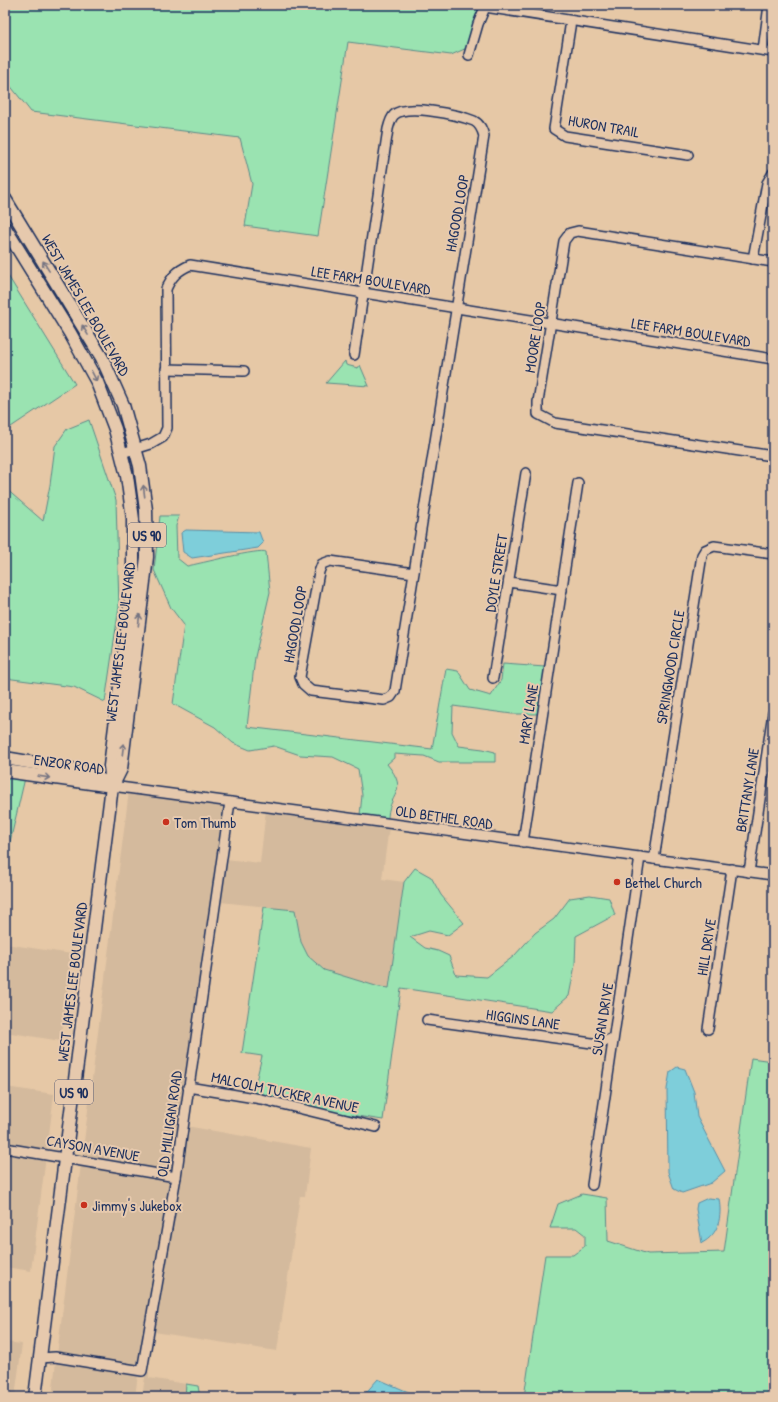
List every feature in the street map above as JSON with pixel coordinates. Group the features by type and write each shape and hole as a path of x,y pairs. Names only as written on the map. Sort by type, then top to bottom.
{"main road":[{"name":"WEST JAMES LEE BOULEVARD","path":"5,199 108,371 123,404 140,466 146,510 146,557 120,769 112,786"},
{"name":"WEST JAMES LEE BOULEVARD","path":"5,228 53,306 97,382 115,429 122,454 133,519 134,563 125,651 110,766 112,786 35,1397"},
{"name":"ENZOR ROAD","path":"5,758 87,772 112,786"},
{"name":"ENZOR ROAD","path":"5,771 112,786"}],"street":[{"path":"763,50 769,5"},
{"path":"469,55 478,24 486,6 571,21 773,52"},
{"name":"HURON TRAIL","path":"571,21 554,129 565,136 688,156"},
{"name":"HAGOOD LOOP","path":"354,356 362,293 388,129 394,115 405,109 420,109 474,121 482,127 484,136 455,308 414,573 395,691 391,697 384,700 311,691 303,684 300,677 319,572 322,564 330,561 414,573"},
{"path":"753,259 767,183 773,173"},
{"name":"MOORE LOOP","path":"773,262 578,231 570,234 564,241 552,323 538,402 538,414 555,423 773,456"},
{"name":"LEE FARM BOULEVARD","path":"122,454 163,437 167,428 166,289 171,277 178,270 190,265 773,359"},
{"path":"53,306 66,299"},
{"path":"166,369 244,371"},
{"name":"DOYLE STREET","path":"493,678 526,473"},
{"name":"MARY LANE","path":"523,842 578,483"},
{"name":"SPRINGWOOD CIRCLE","path":"654,859 702,555 705,550 714,546 773,554"},
{"path":"509,582 562,590"},
{"name":"BRITTANY LANE","path":"748,872 773,714"},
{"name":"OLD BETHEL ROAD","path":"112,786 773,875"},
{"name":"OLD MILLIGAN ROAD","path":"40,1358 55,1358 142,1371 176,1177 230,802"},
{"name":"SUSAN DRIVE","path":"592,1185 640,858"},
{"name":"HILL DRIVE","path":"708,1029 732,869"},
{"name":"HIGGINS LANE","path":"427,1020 599,1044 613,1038"},
{"name":"MALCOLM TUCKER AVENUE","path":"188,1087 296,1107 313,1113 376,1127"},
{"name":"CAYSON AVENUE","path":"5,1148 176,1177"}],"shaded area":[{"path":"129,791 226,805 173,1172 82,1157"},
{"path":"266,810 389,827 382,879 404,882 389,988 379,987 324,970 308,956 301,942 295,910 220,902 226,859 260,863"},
{"path":"5,944 72,954 61,1041 5,1032"},
{"path":"5,1087 54,1094 47,1151 5,1145"},
{"path":"186,1126 311,1148 305,1196 300,1196 277,1351 154,1332"},
{"path":"5,1152 46,1157 31,1271 5,1267"},
{"path":"81,1164 172,1179 139,1367 57,1355"},
{"path":"5,1342 22,1344 15,1397 5,1397"},
{"path":"56,1361 138,1374 135,1397 52,1397"},
{"path":"146,1371 149,1372 149,1378 186,1384 185,1397 142,1397"}],"green space":[{"path":"5,5 481,5 467,48 451,55 348,42 318,236 245,226 252,184 240,138 31,112 5,79"},
{"path":"5,271 75,384 5,431"},
{"path":"345,361 346,365 358,368 360,365 369,386 326,383"},
{"path":"89,420 116,500 119,607 105,702 74,687 5,678 5,488 43,521 50,485 55,446 67,429"},
{"path":"160,516 179,516 176,526 177,558 187,566 253,552 266,552 270,592 255,657 247,727 432,749 446,669 458,671 470,690 491,696 501,680 503,664 545,667 537,714 512,714 453,706 452,732 459,746 495,752 495,762 439,762 424,756 394,754 394,758 387,764 394,774 398,787 391,804 388,821 360,815 362,795 358,769 333,757 300,755 274,746 250,750 233,743 215,727 173,704 184,625 171,608 154,570"},
{"path":"5,776 25,778 5,863"},
{"path":"415,868 431,877 441,895 464,923 448,935 429,931 410,937 425,948 438,951 449,956 456,975 487,977 514,956 535,933 554,919 570,898 590,895 609,898 615,915 576,936 575,965 569,996 552,1011 401,988 383,1120 317,1110 253,1094 262,1056 242,1053 264,907 295,910 301,942 308,956 324,970 379,987 389,988 404,882"},
{"path":"751,1058 772,1061 773,1397 524,1397 545,1255 573,1255 585,1246 585,1235 576,1228 550,1228 558,1204 582,1194 607,1198 608,1241 648,1254 724,1252"},
{"path":"186,1384 198,1386 200,1397 185,1397"}],"water":[{"path":"186,530 259,532 263,543 258,548 192,558 183,552 181,533"},
{"path":"677,1067 685,1069 694,1092 697,1117 725,1171 711,1183 682,1193 674,1189 668,1172 667,1089 670,1072"},
{"path":"708,1198 719,1199 720,1212 716,1230 702,1243 696,1209 697,1203"},
{"path":"378,1379 420,1397 362,1397"}],"place":[{"name":"Tom Thumb","path":"166,822"},
{"name":"Bethel Church","path":"617,882"},
{"name":"Jimmy's Jukebox","path":"84,1205"}]}
